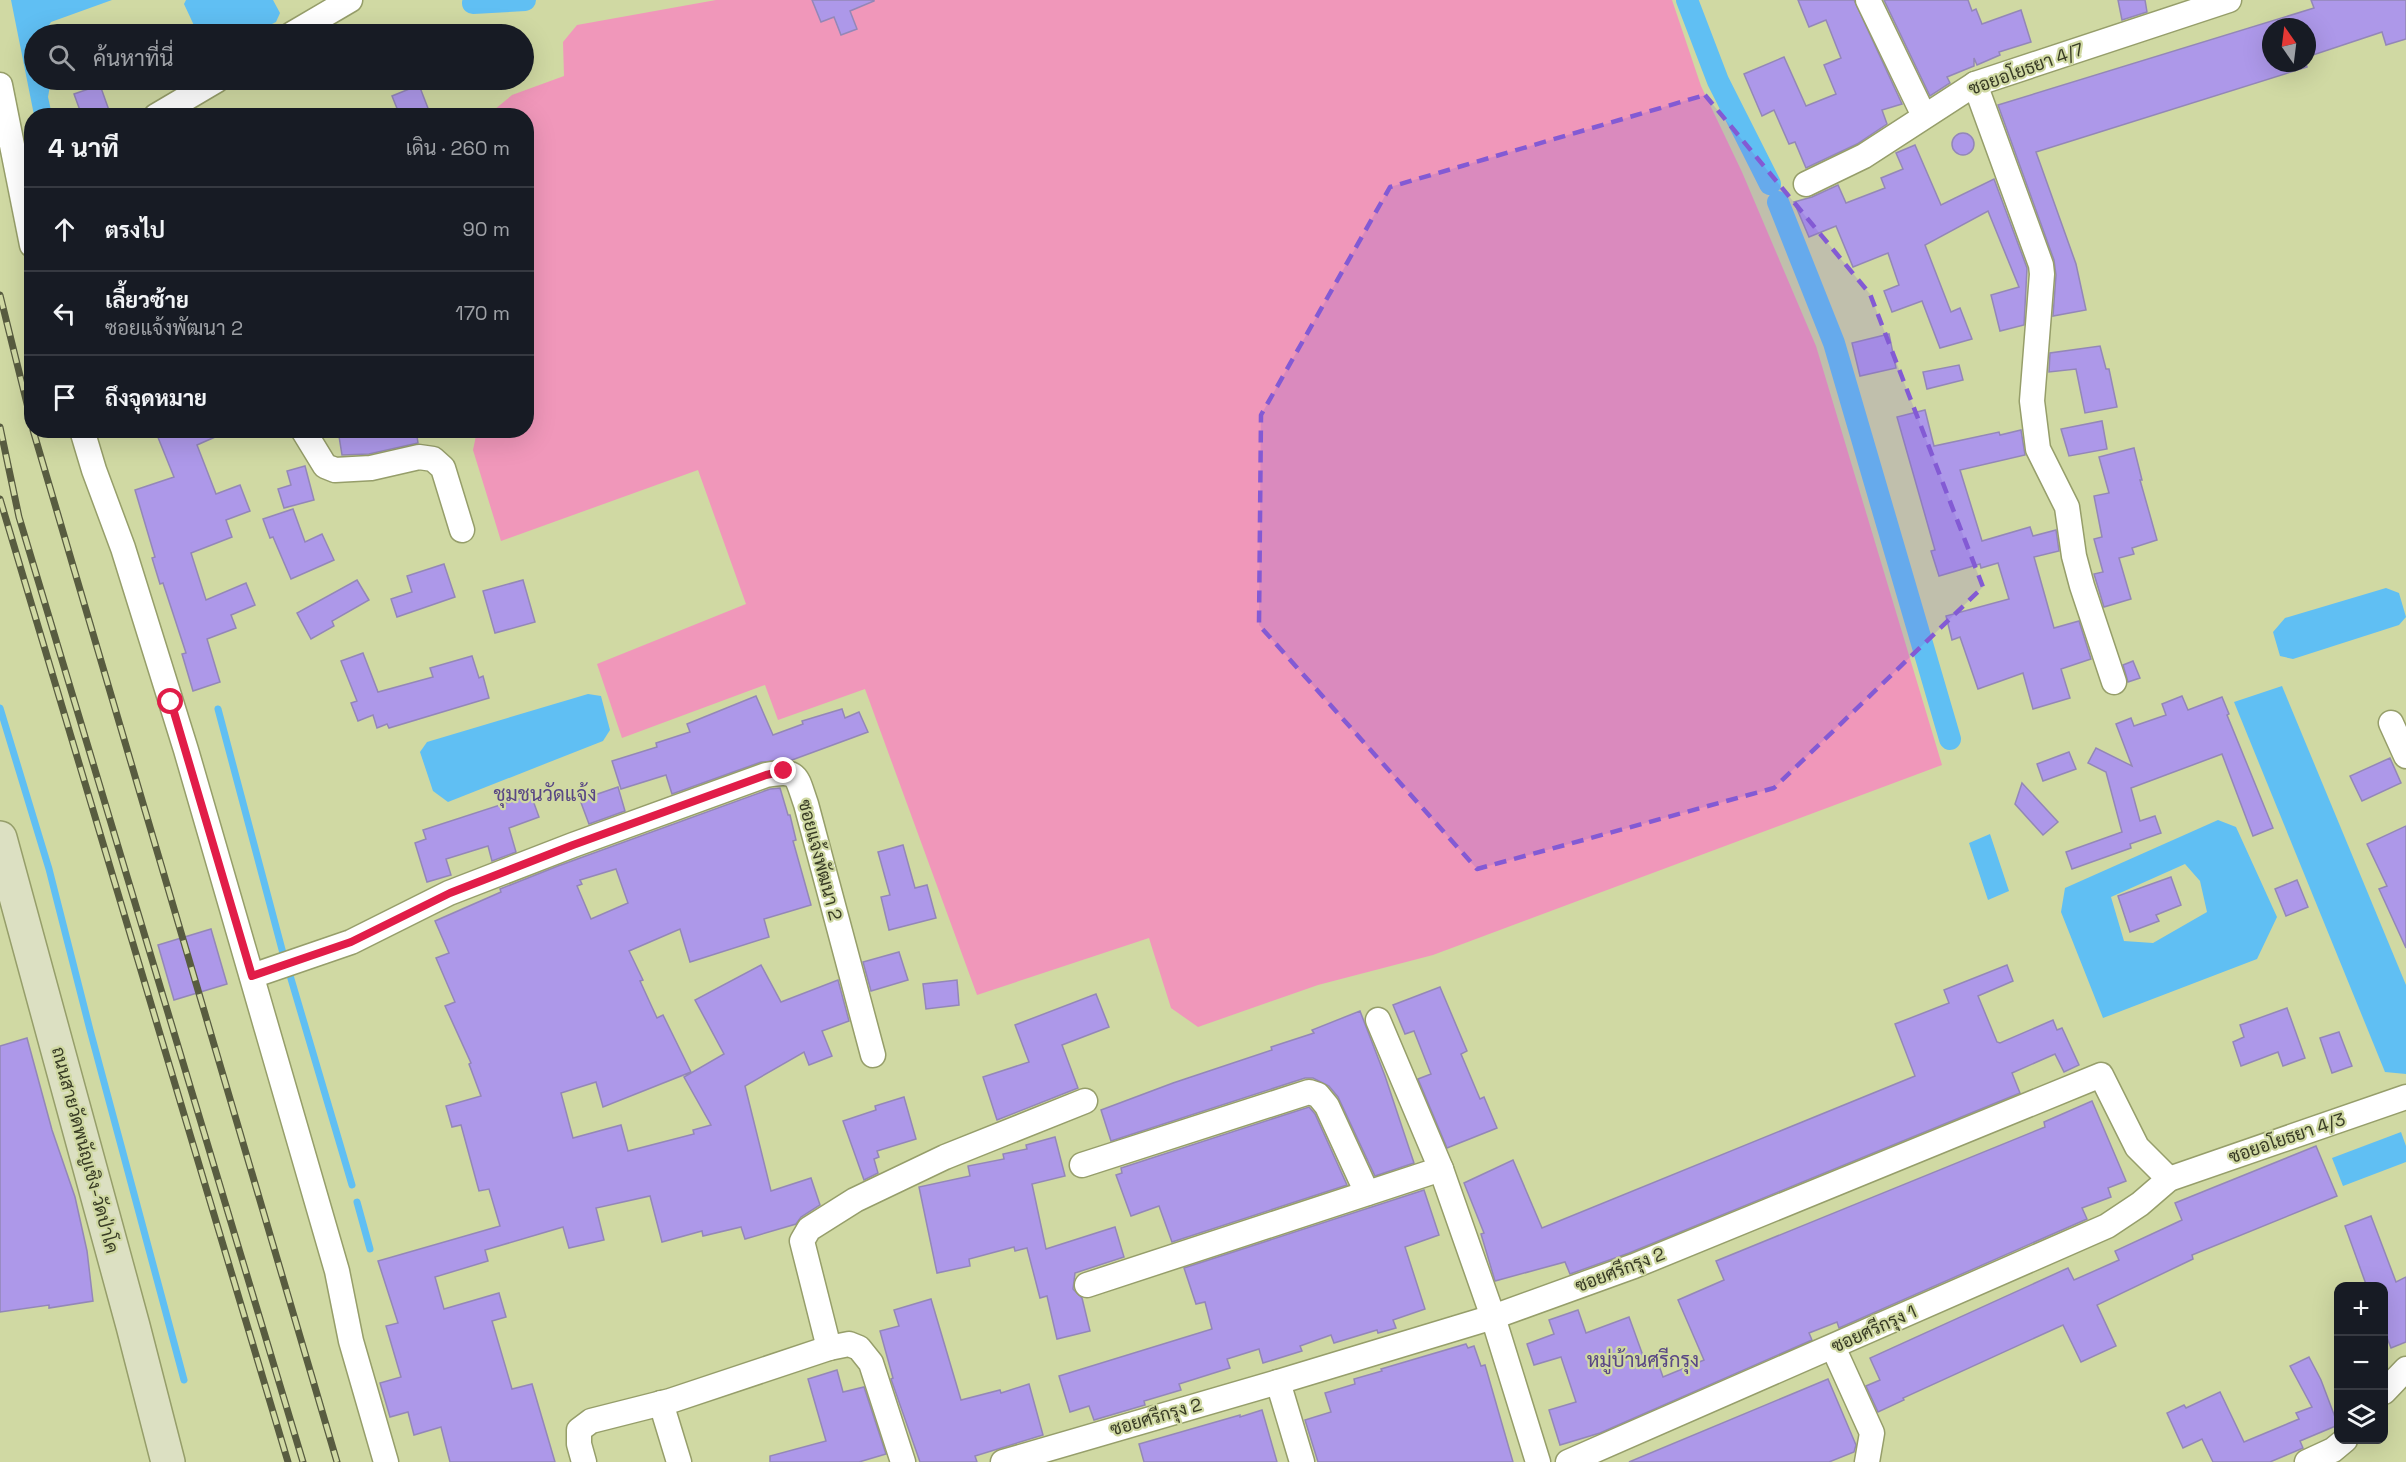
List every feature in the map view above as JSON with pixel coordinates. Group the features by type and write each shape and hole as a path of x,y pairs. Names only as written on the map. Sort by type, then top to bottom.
{"main road":[{"name":"ถนนสายวัดพนัญเชิง-วัดป่าโค","path":"0,838 8,898 168,1462"}],"street":[{"path":"309,24 350,0"},
{"path":"1868,0 1924,116"},
{"name":"ซอยอโยธยา 4/7","path":"1806,184 1864,156 1975,84 2224,1"},
{"path":"1975,84 2041,265 2032,400 2038,449 2067,507 2074,556 2082,586 2114,682"},
{"path":"0,85 24,185"},
{"path":"170,108 200,90"},
{"path":"84,438 123,548 186,750 337,1271 351,1341 386,1462"},
{"path":"308,438 325,466 335,470 370,468 419,457 433,459 443,468 462,530"},
{"path":"2391,723 2406,756"},
{"name":"ซอยแจ้งพัฒนา 2","path":"252,976 351,942 450,893 563,849 766,775 784,771 791,773 797,780 806,804 873,1055"},
{"path":"1378,1020 1441,1169 1493,1317 1538,1462"},
{"name":"ซอยศรีกรุง 2","path":"1003,1462 1493,1317 1634,1266 2101,1075 2137,1147 2169,1179"},
{"path":"1082,1165 1309,1092 1318,1095 1326,1106 1367,1194"},
{"name":"ซอยอโยธยา 4/3","path":"2169,1179 2406,1097"},
{"path":"829,1348 802,1241 809,1228 855,1200 945,1157 1085,1101"},
{"path":"1087,1285 1441,1169"},
{"name":"ซอยศรีกรุง 1","path":"1568,1462 2107,1226 2140,1204 2169,1179"},
{"path":"584,1462 579,1444 579,1430 591,1421 661,1403 829,1348 849,1344 859,1348 871,1363 903,1462"},
{"path":"1833,1347 1872,1433 1867,1462"},
{"path":"2386,1390 2406,1369"},
{"path":"1278,1382 1302,1462"},
{"path":"661,1403 679,1462"},
{"path":"2307,1462 2333,1450 2340,1444"}],"highlighted area":[{"path":"1705,95 1870,294 1983,587 1774,788 1477,869 1259,625 1261,415 1390,187"}],"shaded area":[{"path":"716,0 1672,0 1701,86 1742,172 1816,346 1942,765 1433,955 1318,985 1198,1027 1171,1008 1149,938 977,995 865,689 778,720 765,685 622,738 597,664 746,604 698,470 501,541 473,450 476,438 534,438 534,108 496,108 512,95 526,90 534,90 534,87 564,76 563,42 577,25"}],"water":[{"path":"11,0 112,0 50,24 24,24 24,65"},
{"path":"186,0 273,0 280,13 276,22 272,24 193,24 184,4"},
{"path":"29,90 49,90 50,108 33,108"},
{"path":"2386,588 2399,593 2406,617 2399,625 2293,659 2280,656 2273,632 2285,618"},
{"path":"2282,686 2406,985 2406,1074 2385,1072 2234,702"},
{"path":"588,694 601,696 610,730 603,741 448,802 433,791 420,752 427,742"},
{"path":"2218,820 2236,827 2277,917 2257,959 2103,1018 2061,912 2065,888","holes":["2185,864 2200,881 2207,912 2153,943 2124,941 2111,897"]},
{"path":"1990,834 2009,891 1988,900 1969,843"},
{"path":"2401,1132 2406,1146 2406,1162 2343,1186 2332,1158"}],"building":[{"path":"812,0 874,1 850,11 857,29 841,35 834,17 821,22"},
{"path":"1798,0 1854,0 1902,104 1882,110 1887,124 1857,144 1806,168 1795,142 1789,144 1774,110 1762,116 1744,74 1784,57 1806,106 1836,94 1824,65 1841,58 1826,20 1809,27"},
{"path":"1884,0 1968,0 1972,11 1976,9 1982,24 2021,10 2031,42 1999,52 2000,55 1977,65 1974,58 1974,66 1947,77 1950,83 1930,96"},
{"path":"2118,0 2145,0 2147,12 2122,20"},
{"path":"2311,0 2406,0 2406,39 2386,45 2382,32 2316,54 2316,18 2281,18 2314,8"},
{"path":"2262,24 2262,72 2291,72 2036,152 2076,264 2086,310 2053,316 2056,275 2054,260 1998,105"},
{"path":"86,90 102,90 108,108 79,108 74,94"},
{"path":"407,90 421,90 428,108 397,108 392,96"},
{"path":"1963,133 1971,136 1974,144 1971,152 1963,155 1955,152 1952,144 1955,136"},
{"path":"1915,145 1941,205 1994,179 2027,268 2024,325 2000,331 1991,295 2019,287 1988,211 1925,245 1951,312 1960,308 1972,339 1940,348 1922,301 1892,312 1884,291 1899,285 1888,253 1853,267 1836,226 1809,237 1794,202 1812,197 1838,185 1846,203 1885,188 1881,178 1903,169 1896,153"},
{"path":"1889,334 1896,368 1860,376 1852,343"},
{"path":"2100,346 2106,369 2109,369 2117,407 2085,413 2076,369 2049,372 2050,353"},
{"path":"1959,365 1963,380 1927,389 1923,372"},
{"path":"1925,410 1934,446 1999,432 2000,435 2021,430 2025,455 1960,470 1982,541 2030,527 2033,536 2056,530 2059,551 2034,557 2054,628 2079,621 2091,659 2061,669 2070,698 2033,709 2023,673 1978,689 1960,637 1952,640 1946,616 2009,599 1998,563 1981,568 1980,564 1939,576 1931,551 1935,550 1897,417"},
{"path":"2102,421 2107,449 2069,456 2061,429"},
{"path":"158,438 213,438 197,445 216,494 240,485 250,511 226,520 232,537 191,553 206,600 246,583 255,605 231,615 236,628 207,639 220,682 193,691 182,654 186,653 163,583 160,584 152,558 155,557 135,490 174,477"},
{"path":"339,438 417,438 418,443 369,454 342,455"},
{"path":"2134,448 2142,480 2140,480 2157,540 2132,548 2134,554 2119,558 2131,599 2104,607 2094,574 2103,572 2094,539 2102,537 2094,496 2109,493 2099,457"},
{"path":"305,466 314,500 284,508 278,489 291,485 287,471"},
{"path":"293,509 305,542 322,534 334,560 291,579 263,519"},
{"path":"444,564 455,597 397,617 391,599 412,592 407,576"},
{"path":"357,580 369,600 332,621 334,626 311,639 297,613"},
{"path":"523,580 535,622 495,633 483,591"},
{"path":"363,653 378,692 433,677 430,668 472,656 479,678 483,676 489,698 389,728 387,724 377,728 373,715 358,721 351,703 357,701 341,661"},
{"path":"2133,661 2140,678 2128,682 2123,665"},
{"path":"756,696 773,735 803,724 802,721 842,709 845,718 859,712 868,732 792,760 761,762 672,794 666,775 621,789 612,761 657,747 656,743 690,732 687,724"},
{"path":"2182,696 2188,710 2222,697 2229,714 2227,715 2273,828 2253,836 2222,754 2131,788 2140,821 2155,816 2161,833 2130,844 2131,848 2072,869 2066,852 2122,832 2106,772 2088,763 2096,748 2132,766 2116,724 2131,718 2134,726 2166,715 2162,704"},
{"path":"2069,752 2076,769 2043,781 2037,764"},
{"path":"2390,758 2401,783 2362,801 2350,776"},
{"path":"2022,783 2058,822 2043,835 2015,804"},
{"path":"618,787 625,811 589,824 580,800"},
{"path":"780,788 788,815 790,815 796,840 793,841 811,905 764,919 769,937 690,962 680,929 629,951 657,1018 663,1015 691,1072 603,1107 596,1082 561,1093 573,1138 621,1125 628,1151 694,1134 693,1130 711,1125 684,1077 724,1054 695,1000 761,965 781,1002 838,980 849,1021 822,1031 832,1056 809,1065 804,1052 745,1086 771,1191 811,1178 820,1205 801,1217 796,1224 745,1239 741,1227 703,1236 702,1231 662,1242 650,1196 596,1208 604,1240 569,1248 563,1227 485,1250 488,1261 435,1277 444,1309 499,1293 506,1317 492,1321 512,1389 532,1384 555,1462 450,1462 441,1427 414,1435 408,1412 390,1417 380,1383 401,1377 386,1326 398,1323 378,1261 500,1226 489,1189 479,1191 461,1125 452,1127 446,1106 481,1096 469,1064 471,1063 445,1006 455,1002 436,958 449,953 435,921 501,892 500,889 558,866 770,789","holes":["616,869 628,903 591,919 577,886 582,884 580,880"]},
{"path":"531,795 539,817 509,828 516,852 492,861 488,846 446,859 451,875 427,882 415,843 426,839 423,830"},
{"path":"2406,826 2406,948 2379,889 2387,886 2367,844"},
{"path":"903,845 915,888 927,885 936,918 889,930 881,897 890,895 878,852"},
{"path":"2171,877 2181,905 2156,915 2159,921 2130,932 2118,896"},
{"path":"2297,880 2308,907 2286,916 2275,889"},
{"path":"211,929 227,984 174,1000 158,945"},
{"path":"899,952 908,980 871,991 863,962"},
{"path":"2007,965 2013,981 1978,996 1997,1042 2000,1043 2053,1020 2057,1030 2062,1028 2079,1065 2064,1072 2055,1054 2012,1073 2020,1093 1629,1253 1570,1274 1565,1262 1495,1281 1481,1234 1484,1233 1464,1183 1513,1160 1542,1228 1915,1076 1895,1024 1949,1003 1944,990"},
{"path":"957,980 959,1005 926,1009 923,984"},
{"path":"1440,987 1467,1051 1461,1054 1480,1099 1484,1097 1497,1128 1447,1148 1418,1079 1431,1074 1414,1031 1405,1034 1393,1005"},
{"path":"1096,994 1109,1027 1062,1045 1078,1088 997,1120 983,1077 1029,1062 1015,1025"},
{"path":"2287,1008 2305,1058 2283,1066 2278,1052 2241,1066 2233,1042 2244,1037 2240,1025"},
{"path":"1360,1011 1414,1163 1375,1176 1338,1097 1329,1086 1313,1078 1305,1078 1111,1141 1101,1110 1272,1050 1271,1047 1314,1033 1312,1030"},
{"path":"2339,1032 2352,1066 2332,1073 2320,1038"},
{"path":"27,1038 52,1130 75,1197 87,1251 93,1301 0,1312 0,1046"},
{"path":"904,1097 916,1139 877,1151 879,1157 874,1159 878,1173 864,1180 843,1121 876,1110 875,1106"},
{"path":"2092,1101 2126,1181 2108,1188 2111,1197 2082,1208 2087,1219 1839,1328 1837,1322 1809,1333 1812,1340 1600,1433 1560,1445 1549,1410 1576,1402 1561,1357 1534,1365 1527,1344 1554,1334 1549,1320 1578,1310 1586,1333 1629,1317 1646,1364 1657,1360 1663,1377 1704,1360 1678,1300 1724,1280 1716,1261 2045,1127 2044,1122"},
{"path":"1309,1107 1315,1114 1347,1185 1172,1242 1159,1206 1131,1216 1116,1175 1122,1173 1121,1168"},
{"path":"1055,1137 1065,1176 1032,1184 1046,1249 1115,1227 1124,1257 1075,1273 1073,1289 1082,1298 1090,1331 1057,1339 1047,1296 1040,1298 1027,1248 1015,1251 1014,1247 969,1259 970,1266 937,1273 919,1187 970,1176 968,1166 1004,1159 1003,1154 1027,1149 1026,1145"},
{"path":"2316,1146 2337,1196 2192,1255 2193,1259 2097,1305 2116,1346 2081,1362 2063,1325 1903,1398 1904,1400 1878,1412 1866,1386 1880,1380 1870,1358 2068,1268 2074,1280 2119,1260 2115,1251 2182,1220 2175,1203"},
{"path":"1424,1190 1439,1235 1405,1247 1425,1309 1393,1320 1396,1328 1378,1333 1377,1330 1334,1343 1331,1335 1300,1346 1302,1351 1263,1363 1259,1349 1227,1359 1230,1368 1179,1384 1181,1390 1144,1401 1145,1405 1094,1420 1089,1406 1070,1412 1059,1376 1212,1329 1205,1302 1196,1304 1184,1268"},
{"path":"2371,1216 2396,1282 2406,1277 2406,1342 2391,1348 2388,1340 2388,1282 2365,1282 2345,1226"},
{"path":"931,1299 961,1400 1000,1390 1001,1393 1029,1384 1043,1435 975,1456 977,1462 920,1462 891,1379 893,1378 880,1331 899,1326 894,1310"},
{"path":"1466,1344 1468,1348 1474,1346 1481,1366 1485,1365 1513,1462 1318,1462 1305,1420 1331,1412 1325,1393 1355,1384 1354,1379 1382,1371 1381,1369"},
{"path":"2309,1357 2321,1380 2334,1414 2334,1427 2300,1441 2303,1448 2270,1462 2213,1462 2202,1439 2183,1448 2167,1413 2184,1405 2186,1408 2220,1392 2244,1442 2299,1419 2296,1413 2312,1407 2290,1366"},
{"path":"837,1370 843,1392 864,1387 886,1454 859,1462 770,1462 770,1456 826,1441 808,1379"},
{"path":"1828,1379 1856,1445 1854,1452 1829,1462 1629,1462"},
{"path":"1262,1410 1277,1462 1144,1462 1139,1444"}],"waterway":[{"path":"473,3 525,0"},
{"path":"1687,0 1718,81 1770,184"},
{"path":"1778,202 1834,343 1950,739"},
{"path":"0,708 49,869 184,1380"},
{"path":"218,709 284,957"},
{"path":"289,972 352,1185"},
{"path":"357,1202 370,1249"}],"railway":[{"path":"0,295 24,392"},
{"path":"0,427 19,517 303,1462"},
{"path":"35,438 337,1462"},
{"path":"0,499 288,1462"}],"district":[{"name":"ชุมชนวัดแจ้ง","path":"545,794"},
{"name":"หมู่บ้านศรีกรุง","path":"1643,1360"}],"route":[{"path":"171,702 252,976 351,942 450,893 573,845 766,775 784,771"}]}
